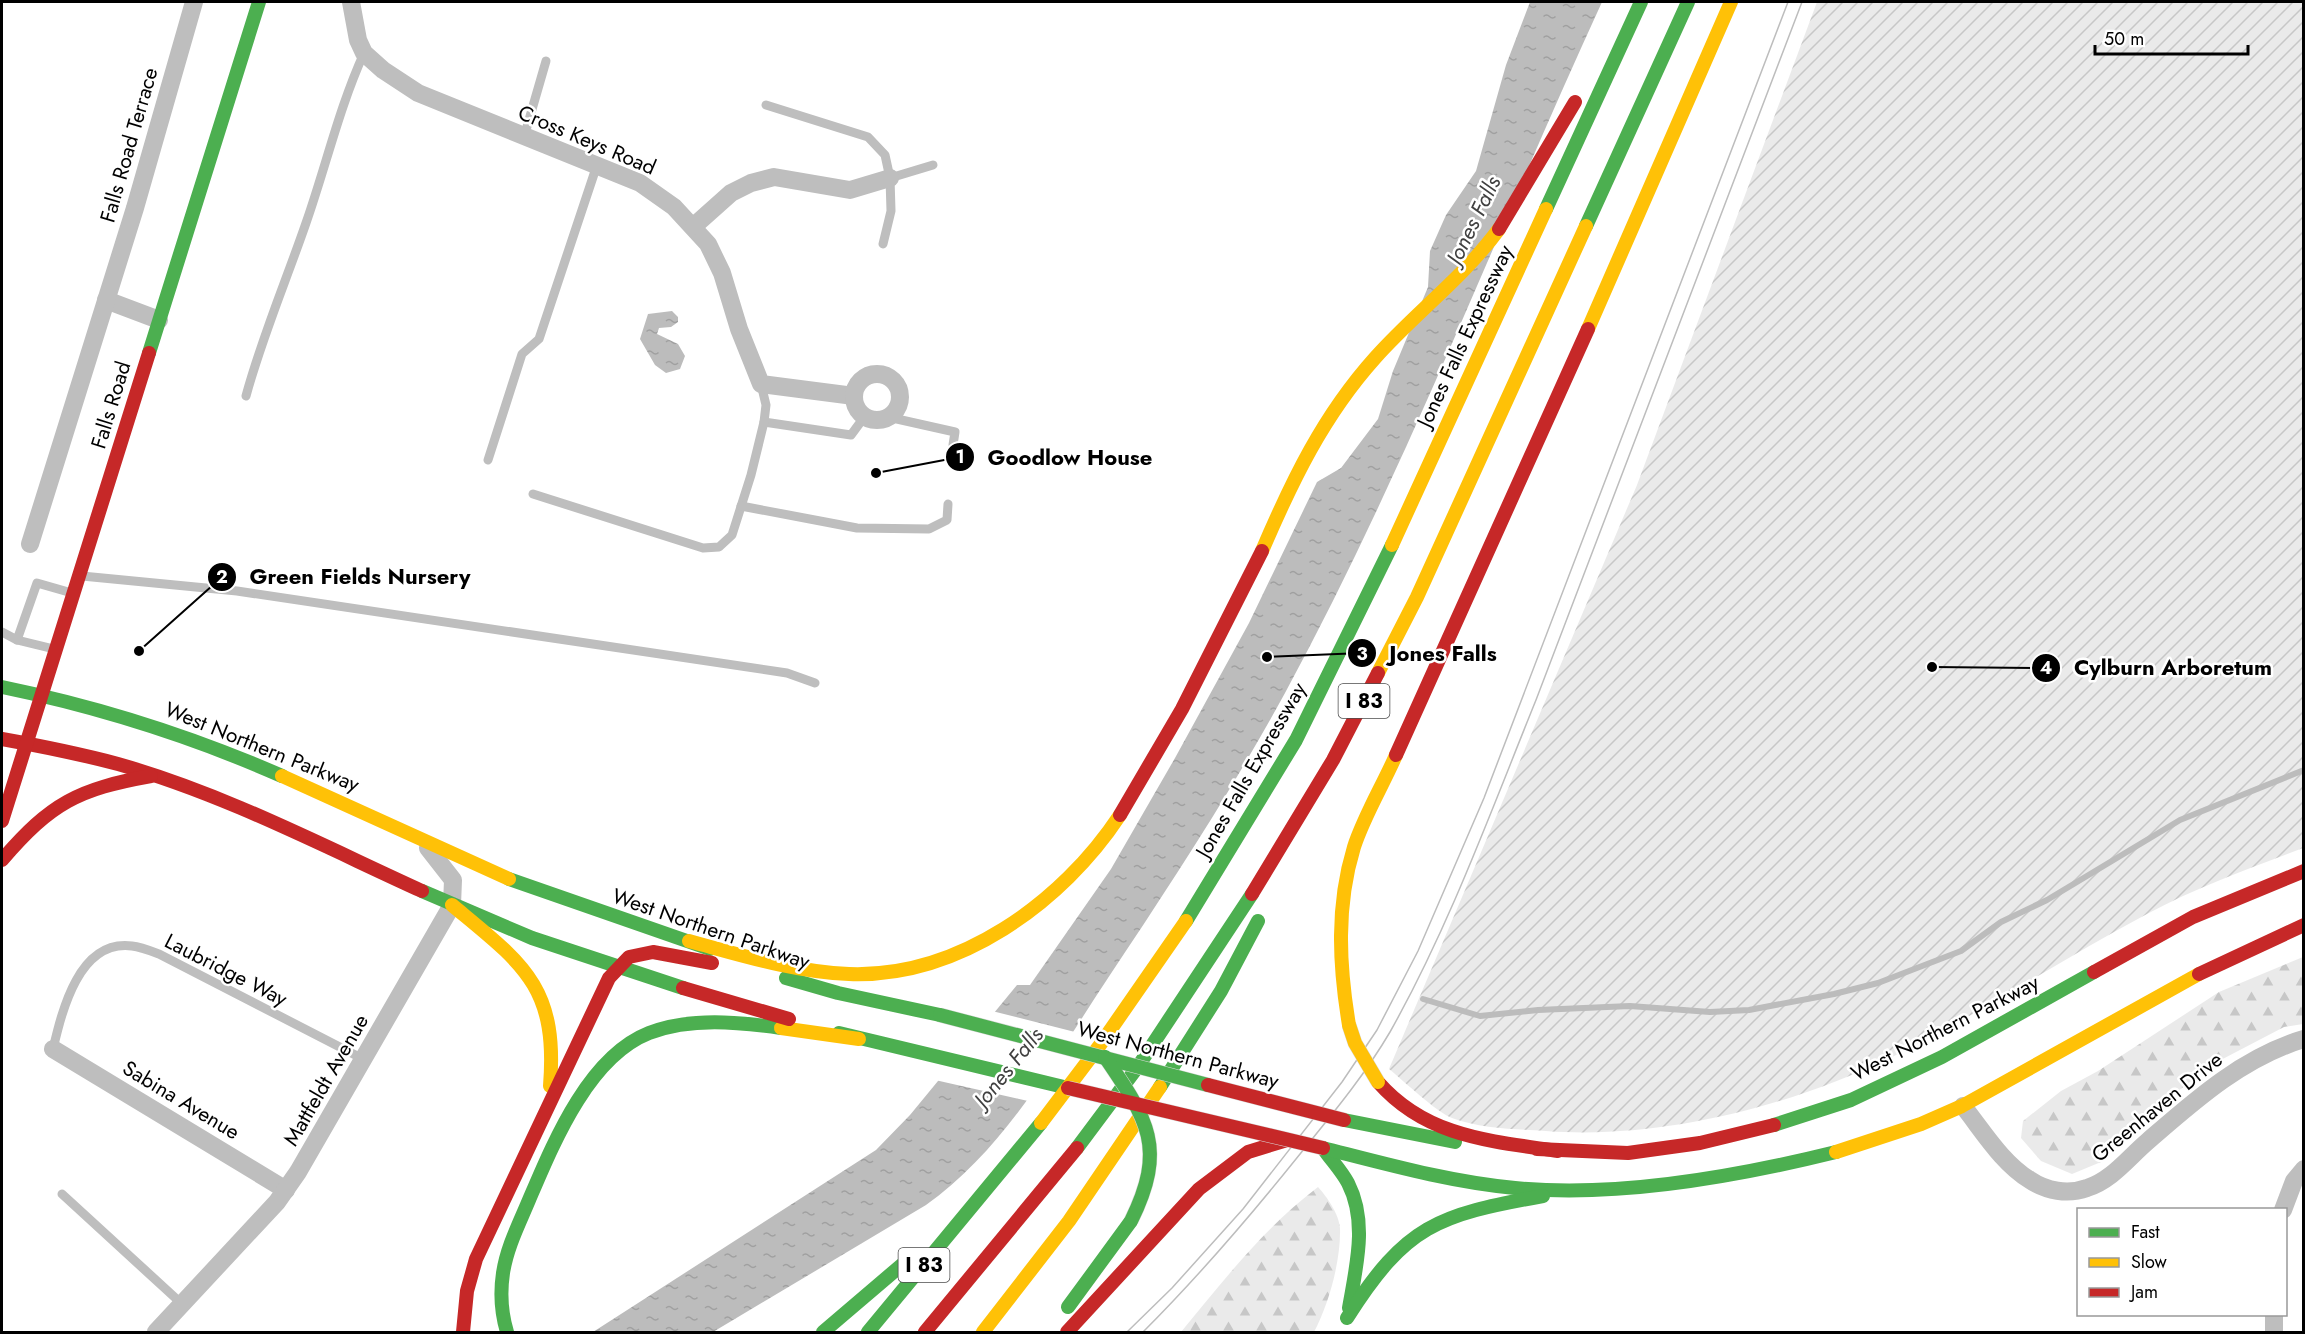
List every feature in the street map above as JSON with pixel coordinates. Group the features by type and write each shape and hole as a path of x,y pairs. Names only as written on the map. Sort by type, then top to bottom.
{"main road":[{"name":"Falls Road","path":"2,821 6,793 27,742 43,694 259,2"},
{"path":"1598,61 1632,2"},
{"name":"Jones Falls Expressway","path":"868,1332 1050,1112 1150,975 1193,911 1296,740 1377,577 1641,2"},
{"name":"I 83","path":"925,1332 1066,1162 1139,1065 1231,930 1333,760 1422,587 1688,2"},
{"path":"1558,1151 1466,1136 1397,1103 1380,1086 1355,1043 1349,1025 1342,981 1339,921 1341,899 1355,845 1529,464 1731,2"},
{"path":"689,941 782,966 824,972 875,974 925,965 966,950 1037,904 1092,853 1143,780 1220,638 1253,570 1295,472 1310,447 1362,372 1473,262 1520,199 1581,90"},
{"name":"West Northern Parkway","path":"2,687 43,694 123,716 196,740 407,831 501,876 579,906 689,941 793,981 940,1015 1344,1120 1470,1144 1558,1151 1628,1153 1700,1143 1756,1131 1851,1100 1893,1082 2008,1022 2128,951 2193,917 2304,871"},
{"path":"2,739 75,752 158,775 235,805 452,905 619,967 858,1039 1406,1168 1503,1187 1587,1190"},
{"path":"1274,886 1333,760"},
{"path":"2,860 24,833 51,808 80,791 158,775"},
{"path":"452,905 516,959 534,982 549,1019 554,1058 547,1107"},
{"path":"983,1332 1058,1237 1173,1068 1224,986 1264,907"},
{"path":"1347,1318 1386,1262 1421,1231 1514,1201 1587,1190 1663,1185 1782,1164 1863,1144 1914,1127 1963,1106 2039,1067 2152,999 2240,953 2304,925"},
{"path":"463,1332 467,1291 476,1259 604,986 619,967 629,957 653,952 793,981"},
{"path":"507,1332 503,1320 501,1280 505,1256 513,1236 570,1113 596,1073 622,1048 639,1037 663,1027 696,1023 729,1024 858,1039"},
{"path":"1061,1316 1131,1221 1149,1184 1152,1163 1150,1137 1137,1104 1105,1057"},
{"path":"1067,1332 1223,1169 1249,1151 1287,1140"},
{"path":"1323,1148 1348,1183 1358,1209 1359,1240 1344,1332"},
{"path":"824,1332 981,1197"}],"street":[{"name":"Falls Road Terrace","path":"30,544 106,300 194,2"},
{"path":"351,2 358,40 364,53"},
{"name":"Cross Keys Road","path":"364,53 383,70 418,93 640,183 674,207 694,226 708,244 722,273 739,329 761,384"},
{"path":"694,226 731,193 751,183 774,177 850,190 890,178"},
{"path":"106,300 159,320"},
{"path":"878,373 890,377 898,386 900,397 897,409 888,417 876,420 865,416 857,407 854,396 857,384 866,376 878,373"},
{"path":"761,384 854,396"},
{"path":"407,831 435,854 447,869 453,880 452,905"},
{"name":"Mattfeldt Avenue","path":"156,1332 285,1190 365,1060 452,905"},
{"name":"Greenhaven Drive","path":"1963,1106 2012,1167 2031,1181 2067,1192 2086,1189 2118,1170 2192,1103 2238,1070 2285,1045 2304,1039"},
{"name":"Sabina Avenue","path":"53,1049 285,1190"},
{"path":"2283,1208 2294,1181 2304,1169"},
{"path":"2274,1316 2274,1332"}],"lane":[{"path":"246,396 262,339 306,223 351,82 364,53"},
{"path":"524,137 546,61"},
{"path":"766,105 868,137 885,155 890,178 891,211 883,244"},
{"path":"488,460 522,354 539,339 597,165"},
{"path":"890,178 933,165"},
{"path":"533,494 703,548 719,547 732,535 764,422 766,405 761,384"},
{"path":"764,422 851,435 865,416"},
{"path":"888,417 955,432 953,446"},
{"path":"741,506 857,528 929,529 947,520 948,504"},
{"path":"80,575 237,591 787,673 815,683"},
{"path":"17,640 37,583 74,594"},
{"path":"2,632 17,640 56,650"},
{"name":"Laubridge Way","path":"53,1049 70,994 85,968 92,960 115,947 132,946 159,954 365,1060"},
{"path":"62,1194 182,1304"}],"green space":[{"path":"1817,2 2303,2 2303,848 2224,878 2166,904 1926,1040 1854,1074 1813,1090 1724,1116 1634,1130 1546,1131 1499,1128 1463,1122 1452,1118 1429,1103 1389,1069 1637,485"},
{"path":"2303,957 2303,1024 2284,1027 2215,1063 2145,1116 2101,1162 2072,1174 2041,1161 2021,1138 2023,1121 2061,1091 2098,1071 2219,992"},
{"path":"1318,1187 1335,1212 1340,1228 1340,1241 1333,1282 1314,1332 1181,1332 1262,1237"}],"water":[{"name":"Jones Falls","path":"1530,2 1602,2 1411,437 1329,609 1264,730 1177,873 1027,1100 980,1157 926,1205 713,1332 593,1332 876,1150 910,1115 1017,985 1030,985 1111,869 1175,758 1249,623 1317,482 1341,468 1378,419 1393,371 1428,287 1430,251 1446,215 1476,171 1506,65"},
{"path":"672,311 678,317 678,322 671,327 659,328 657,334 678,344 685,356 680,369 666,373 655,365 640,339 648,314"}],"pier":[{"path":"992,1011 1075,1032 1028,1101 935,1080"}],"waterway":[{"path":"1423,999 1480,1016 1538,1010 1630,1006 1710,1012 1749,1010 1878,983 1961,951 2001,922 2047,900 2180,820 2304,770"}],"tram line":[{"path":"1127,1332 1172,1288 1243,1209 1342,1082 1377,1030 1418,951 1484,798 1788,2"},
{"path":"1143,1332 1222,1248 1333,1113 1380,1049 1411,992 1468,868 1536,700 1802,2"}],"traffic: fast":[{"path":"149,353 259,2"},
{"path":"1546,209 1641,2"},
{"path":"1586,226 1688,2"},
{"path":"1186,921 1296,740 1392,545"},
{"path":"2,687 109,713 144,724 214,748 282,776"},
{"path":"509,879 710,949"},
{"path":"422,891 532,938 683,988"},
{"path":"1077,1148 1139,1065 1252,894"},
{"path":"1160,1087 1221,991 1258,921"},
{"path":"1774,1125 1851,1100 1942,1057 2094,972"},
{"path":"786,978 838,993 940,1015"},
{"path":"940,1015 1208,1085"},
{"path":"507,1332 502,1310 502,1288 510,1245 561,1129 575,1104 608,1061 627,1045 649,1033 665,1028 715,1022 781,1028"},
{"path":"839,1033 1068,1088"},
{"path":"1105,1057 1142,1117 1148,1135 1150,1154 1148,1173 1142,1196 1131,1221"},
{"path":"1344,1120 1455,1142"},
{"path":"868,1332 1041,1123"},
{"path":"1323,1148 1348,1183 1358,1213 1359,1245 1349,1308"},
{"path":"1323,1148 1418,1172 1466,1181 1515,1188 1554,1190 1594,1190 1677,1183 1718,1177 1836,1152"},
{"path":"1347,1318 1388,1262 1427,1229 1450,1218 1476,1210 1543,1196"},
{"path":"1068,1307 1131,1221"},
{"path":"823,1332 911,1257"}],"traffic: slow":[{"path":"1588,329 1731,2"},
{"path":"1392,545 1546,209"},
{"path":"1378,673 1417,597 1586,226"},
{"path":"1262,551 1310,450 1356,380 1406,326 1470,264 1499,229"},
{"path":"1349,1025 1341,958 1344,891 1358,835 1396,755"},
{"path":"282,776 509,879"},
{"path":"689,941 768,962 828,973 890,972 929,963 967,949 1004,929 1038,905 1069,878 1120,815"},
{"path":"452,905 498,944 531,980 541,1000 548,1024 551,1052 550,1086"},
{"path":"1041,1123 1100,1045 1186,921"},
{"path":"1836,1152 1921,1124 1962,1106 2199,974"},
{"path":"1349,1025 1355,1043 1378,1082"},
{"path":"781,1028 859,1039"},
{"path":"983,1332 1069,1221 1160,1087"}],"traffic: jam":[{"path":"1499,229 1575,102"},
{"path":"1396,755 1588,329"},
{"path":"2,821 149,353"},
{"path":"1120,815 1182,709 1262,551"},
{"path":"1252,894 1333,760 1378,673"},
{"path":"2,739 118,764 196,790 273,822 422,891"},
{"path":"2,860 36,825 51,812 68,802 104,787 151,776"},
{"path":"2094,972 2193,917 2304,871"},
{"path":"2199,974 2304,925"},
{"path":"463,1332 467,1291 476,1259 609,978 629,957 653,952 712,963"},
{"path":"683,988 789,1019"},
{"path":"1378,1082 1417,1115 1438,1125 1484,1139 1558,1151"},
{"path":"1208,1085 1344,1120"},
{"path":"1068,1088 1323,1148"},
{"path":"1537,1149 1628,1153 1700,1143 1774,1125"},
{"path":"1067,1332 1199,1189 1248,1152 1287,1140"},
{"path":"925,1332 1077,1148"}],"place":[{"name":"Goodlow House","path":"876,473"},
{"name":"Green Fields Nursery","path":"139,651"},
{"name":"Jones Falls","path":"1267,657"},
{"name":"Cylburn Arboretum","path":"1932,667"}]}
